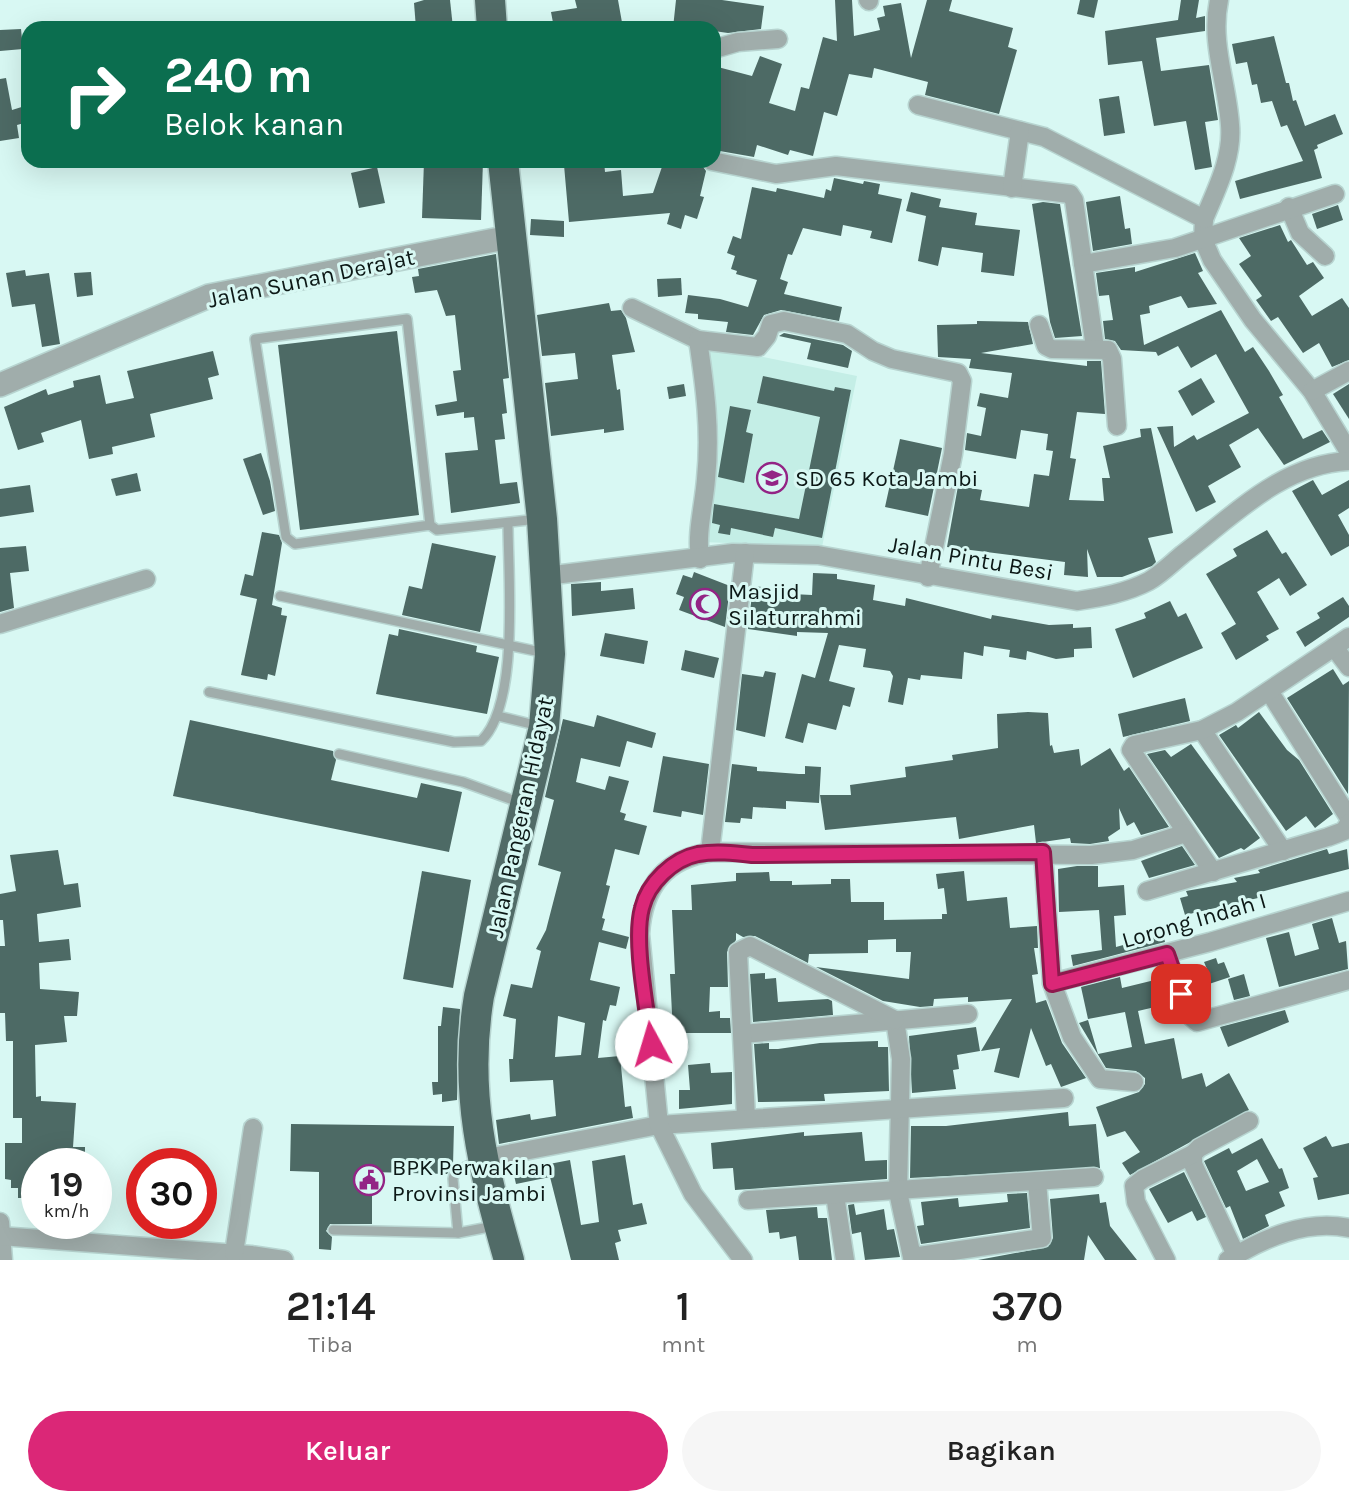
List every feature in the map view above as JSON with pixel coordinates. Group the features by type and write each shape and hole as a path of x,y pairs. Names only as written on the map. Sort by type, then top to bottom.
{"highway":[{"path":"490,0 492,21"},
{"name":"Jalan Pangeran Hidayat","path":"504,168 542,519 550,654 544,727 479,996 472,1040 471,1080 482,1159 509,1260"}],"street":[{"path":"1219,0 1216,46 1230,127 1226,162 1204,219 1203,239 1212,260 1253,320 1312,391 1349,452"},
{"path":"721,47 737,42 778,39"},
{"path":"918,105 1044,137 1204,219"},
{"path":"1012,188 1020,131"},
{"path":"721,163 776,174 836,166 1066,193 1072,196 1095,348"},
{"path":"1083,264 1142,256 1203,239 1289,207 1335,194"},
{"path":"1289,207 1300,233 1325,256"},
{"name":"Jalan Sunan Derajat","path":"0,385 209,296 510,237"},
{"path":"632,308 698,340 758,347 771,324 785,320 848,334 873,351 892,359 958,373 962,381 953,454 928,577"},
{"path":"1039,325 1046,346 1105,348 1111,354 1117,426"},
{"path":"698,340 708,402 706,479 697,543 699,559"},
{"path":"1312,391 1349,371"},
{"name":"Jalan Pintu Besi","path":"546,576 746,553 818,555 928,577 1077,601 1118,594 1150,580 1261,493 1293,474 1323,463 1349,461"},
{"path":"710,852 746,553"},
{"path":"0,624 146,579"},
{"path":"1213,872 1131,750 1134,745 1202,730 1269,691 1342,642 1349,667"},
{"path":"1269,691 1349,818"},
{"path":"1202,730 1283,850"},
{"path":"1147,891 1344,831 1349,823"},
{"path":"743,1260 693,1194 659,1125 640,934 642,907 653,885 676,862 710,852 1110,853 1155,844 1186,833"},
{"path":"1043,852 1052,984 1072,1037 1100,1079 1133,1082"},
{"name":"Lorong Indah I","path":"1052,984 1349,901"},
{"path":"746,1118 738,952 750,946 895,1020"},
{"path":"1167,954 1188,1014 1197,1022 1349,980"},
{"path":"743,1034 968,1014"},
{"path":"895,1020 901,1059 898,1192 912,1257 1042,1238 1038,1181"},
{"path":"482,1159 659,1125 1064,1098"},
{"path":"1166,1260 1136,1202 1135,1186 1143,1179 1249,1121"},
{"path":"234,1253 253,1128"},
{"path":"1193,1154 1193,1164 1232,1258 1287,1230 1334,1225 1349,1228"},
{"path":"748,1200 1094,1177"},
{"path":"835,1195 845,1260"},
{"path":"2,1259 0,1232 284,1260"}],"lane":[{"path":"430,525 407,319 256,339 286,537 295,544 430,525 438,530 542,519"},
{"path":"209,692 454,742 481,741 492,731 498,716 510,645 508,523"},
{"path":"280,596 550,654"},
{"path":"498,716 544,727"},
{"path":"339,754 463,782 526,805"},
{"path":"458,1233 453,1179 455,1172 482,1159"},
{"path":"332,1230 458,1233 499,1225"}],"shaded area":[{"name":"SD 65 Kota Jambi","path":"704,345 857,376 822,547 703,542"}],"building":[{"path":"424,0 450,0 452,21 415,21 414,3"},
{"path":"575,0 618,0 622,21 553,21 551,12 577,8"},
{"path":"676,0 722,0 764,6 761,29 728,33 721,32 721,21 674,21"},
{"path":"835,0 852,0 854,36 880,30 877,18 885,16 883,6 901,3 911,58 927,0 952,0 949,11 1013,28 1008,47 1017,50 999,114 925,95 928,82 874,68 872,78 849,74 837,116 824,112 813,156 790,150 788,155 757,145 754,157 721,151 721,68 752,76 760,56 782,64 769,103 795,111 801,87 809,89 823,37 837,41"},
{"path":"1080,0 1098,0 1094,18 1077,14"},
{"path":"1181,0 1199,0 1196,18 1205,16 1205,31 1156,38 1161,71 1209,65 1218,120 1205,122 1212,167 1195,170 1186,121 1154,126 1142,61 1108,65 1105,31 1178,20"},
{"path":"21,29 21,49 0,51 0,30"},
{"path":"1274,36 1286,83 1289,83 1293,101 1296,100 1305,126 1335,114 1343,134 1317,145 1318,148 1314,150 1322,178 1240,199 1235,181 1303,161 1287,125 1281,127 1272,101 1261,103 1257,84 1252,85 1247,62 1236,64 1232,44"},
{"path":"6,78 12,110 21,107 21,124 17,125 19,138 0,141 0,79"},
{"path":"1119,96 1125,133 1104,136 1099,99"},
{"path":"377,168 385,203 359,208 351,173"},
{"path":"424,168 483,168 481,220 422,218"},
{"path":"564,168 605,168 605,172 621,170 623,196 653,193 662,168 704,168 706,171 700,196 704,197 697,219 685,215 681,229 667,224 670,213 569,222"},
{"path":"834,178 863,184 864,181 880,184 878,194 902,199 892,243 870,238 872,231 843,225 841,236 803,228 792,255 788,254 780,279 788,282 784,294 842,307 839,321 781,310 764,315 753,335 726,332 728,322 698,319 698,314 685,313 688,295 720,299 748,307 757,280 736,274 737,271 731,269 735,256 727,253 733,236 741,239 752,187 776,192 777,188 824,198 826,189 831,191"},
{"path":"911,192 941,199 939,207 977,213 975,225 1020,230 1014,276 981,272 983,253 942,247 938,266 918,261 926,216 906,211"},
{"path":"1120,196 1125,229 1130,228 1132,244 1093,251 1086,202"},
{"path":"1032,204 1060,204 1082,336 1055,338 1050,322"},
{"path":"1338,205 1343,220 1317,229 1312,214"},
{"path":"531,219 564,221 564,237 530,235"},
{"path":"1280,225 1288,242 1291,240 1307,265 1313,262 1324,278 1299,296 1312,316 1342,298 1349,308 1349,360 1332,367 1319,343 1303,353 1278,317 1271,321 1256,300 1262,296 1239,264 1251,256 1239,238"},
{"path":"1195,253 1203,271 1198,273 1217,304 1188,308 1181,296 1149,306 1150,313 1140,315 1144,345 1221,310 1245,352 1253,347 1269,371 1283,395 1279,397 1303,439 1322,430 1330,442 1284,465 1258,428 1229,445 1241,467 1208,486 1216,502 1196,512 1157,427 1173,426 1174,447 1194,435 1197,440 1249,413 1216,354 1191,368 1178,346 1158,356 1156,352 1121,350 1115,341 1105,339 1103,321 1113,320 1109,295 1099,296 1096,273 1135,267 1135,272"},
{"path":"496,254 509,378 503,379 507,413 502,414 505,439 495,440 500,484 517,482 520,503 451,513 445,453 478,450 474,417 464,418 464,412 437,416 435,405 457,401 453,371 461,370 455,315 446,316 437,290 415,293 412,277 419,276 418,269"},
{"path":"25,270 26,276 49,273 60,344 42,347 35,304 12,307 6,273"},
{"path":"91,272 93,295 77,297 74,273"},
{"path":"681,278 682,295 658,297 657,279"},
{"path":"609,303 611,311 621,310 626,318 635,352 612,355 617,390 620,389 624,430 604,433 604,429 551,436 545,383 578,379 575,353 542,356 537,315"},
{"path":"977,321 1028,322 1033,344 981,353 1087,366 1087,361 1101,361 1105,414 1077,412 1070,458 1076,459 1069,500 1104,501 1102,478 1110,478 1103,446 1141,437 1140,429 1151,428 1173,533 1148,538 1156,562 1152,566 1122,577 1097,577 1087,549 1088,577 1064,575 1065,562 947,547 958,486 982,490 980,500 1029,507 1034,474 1049,476 1053,451 1046,450 1048,434 1021,430 1016,459 965,450 967,433 981,436 986,408 977,406 980,393 1008,398 1012,373 969,368 971,359 938,357 937,325 977,324"},
{"path":"397,331 419,515 300,530 278,345"},
{"path":"784,333 843,345 852,351 848,368 807,359 811,343 779,336"},
{"path":"213,351 219,375 208,378 213,399 150,414 155,437 112,447 113,454 89,459 81,420 41,433 44,442 18,450 4,407 46,389 48,395 74,387 73,381 100,375 106,404 134,398 127,371"},
{"path":"763,376 834,391 835,387 851,390 822,538 775,528 773,537 731,528 730,535 718,533 720,525 712,523 714,504 799,519 820,417 757,403"},
{"path":"1201,378 1215,402 1192,416 1178,391"},
{"path":"684,384 686,396 669,399 667,387"},
{"path":"1349,384 1349,419 1333,394"},
{"path":"730,406 751,410 746,432 753,434 744,483 718,477"},
{"path":"900,439 942,448 928,516 885,507"},
{"path":"261,453 270,481 275,511 263,515 243,459"},
{"path":"137,473 141,491 116,496 111,479"},
{"path":"1313,480 1322,495 1349,480 1349,508 1338,515 1349,535 1349,546 1331,556 1292,491"},
{"path":"30,485 34,512 0,517 0,489"},
{"path":"1267,530 1282,554 1286,552 1307,585 1290,596 1279,578 1257,592 1279,629 1266,636 1269,640 1236,660 1221,633 1236,624 1206,574 1237,556 1233,549"},
{"path":"262,532 279,535 282,543 272,605 282,608 281,615 287,616 275,676 268,674 267,680 241,675 257,599 240,595 245,574 253,576"},
{"path":"432,543 496,556 480,632 402,615 409,586 422,589"},
{"path":"26,546 29,571 10,573 14,608 0,612 0,548"},
{"name":"Masjid Silaturrahmi","path":"694,572 730,586 725,627 679,610 684,597 676,594 683,575 692,578"},
{"path":"813,573 837,574 837,579 875,585 873,600 905,606 906,598 991,619 992,615 1049,625 1073,624 1073,628 1091,627 1092,648 1074,649 1074,657 1056,659 1027,651 1026,660 1009,657 1010,650 984,646 983,656 964,652 962,679 921,675 920,680 908,678 903,705 888,702 893,676 890,671 863,667 866,649 839,645 829,681 855,688 850,707 843,705 836,730 808,723 803,743 785,738 802,674 815,678 828,633 797,632 797,636 748,629 753,586 772,588 772,593 812,595"},
{"path":"601,582 601,591 633,588 635,609 572,616 571,584"},
{"path":"1343,597 1349,606 1349,617 1305,647 1296,632 1320,618 1317,613"},
{"path":"1170,601 1178,617 1186,613 1203,648 1133,678 1115,629 1146,618 1144,613"},
{"path":"399,629 477,646 476,652 499,657 487,714 376,694 389,634 398,636"},
{"path":"605,633 648,641 644,664 600,656"},
{"path":"685,650 719,658 714,678 681,670"},
{"path":"1333,669 1343,685 1349,681 1348,794 1287,698"},
{"path":"765,671 776,673 765,737 736,730 742,674 763,677"},
{"path":"1185,698 1190,721 1123,737 1118,714"},
{"path":"1259,712 1287,750 1299,760 1333,814 1315,828 1306,816 1286,831 1219,735 1236,725 1238,728"},
{"path":"1048,713 1050,746 1052,745 1054,753 1079,749 1081,766 1110,748 1124,771 1129,767 1169,827 1141,835 1134,822 1127,826 1119,808 1120,829 1108,837 1109,841 1090,844 1071,843 1070,838 1036,843 1034,825 959,839 956,817 825,830 820,795 851,795 850,785 906,777 905,767 953,760 952,755 998,748 997,714"},
{"path":"597,715 656,733 652,748 627,741 620,767 581,758 576,782 605,790 609,776 629,781 620,812 626,814 624,820 647,826 639,855 615,849 606,885 610,886 602,918 605,919 602,930 629,937 626,949 599,942 590,980 620,987 616,1006 610,1005 606,1021 603,1020 598,1058 620,1056 625,1107 631,1106 633,1118 499,1144 496,1120 530,1114 531,1120 556,1116 553,1080 510,1082 509,1059 513,1059 516,1019 503,1016 511,984 532,988 541,951 536,949 546,930 561,872 538,865 554,800 545,797 563,719 594,727","holes":["558,1016 585,1023 581,1055 555,1057"]},
{"path":"190,720 333,751 336,760 331,780 417,798 421,783 462,792 449,852 173,796"},
{"path":"1191,744 1260,838 1244,850 1241,848 1219,858 1147,754 1165,750 1171,757"},
{"path":"663,756 709,764 703,815 682,811 681,817 653,812"},
{"path":"732,764 757,767 757,771 799,774 805,774 805,766 821,767 819,803 786,801 786,809 753,807 752,819 741,818 740,823 725,822"},
{"path":"1182,846 1195,865 1149,878 1141,861"},
{"path":"1327,849 1329,854 1347,849 1349,869 1257,893 1258,898 1185,915 1180,898 1188,896 1186,891 1237,882 1234,878 1260,873 1258,870"},
{"path":"58,850 64,885 78,883 81,907 37,914 39,942 69,939 71,960 39,963 40,989 79,992 77,1016 64,1016 67,1042 35,1045 36,1097 41,1096 41,1101 76,1103 73,1147 85,1148 21,1148 21,1198 18,1198 18,1188 11,1188 11,1180 5,1179 5,1143 22,1143 22,1118 13,1118 13,1041 6,1041 5,1013 0,1013 0,946 5,946 3,920 0,920 0,894 16,891 10,855"},
{"path":"1098,866 1098,887 1124,885 1126,915 1114,916 1116,947 1163,934 1165,942 1073,966 1071,955 1102,950 1099,910 1059,912 1058,869"},
{"path":"422,871 471,880 453,988 403,979"},
{"path":"964,871 967,901 1007,897 1010,928 1037,926 1038,948 1034,948 1038,974 1032,975 1036,1003 1046,1000 1062,1043 1086,1078 1061,1087 1051,1064 1046,1066 1031,1028 1019,1078 994,1072 1000,1048 981,1051 1012,999 968,1002 968,997 934,999 933,1006 920,1007 883,1001 816,967 909,979 911,952 896,952 896,939 868,940 868,953 809,954 808,963 755,936 743,937 736,933 736,940 727,952 728,987 710,987 709,1012 720,1011 720,1018 730,1018 731,1033 673,1033 670,974 675,974 672,910 692,910 691,885 736,881 736,873 769,872 770,881 792,881 792,885 831,884 831,879 850,879 851,902 884,902 884,920 942,919 942,914 947,914 944,888 938,889 936,874"},
{"path":"1332,918 1339,943 1346,941 1348,969 1279,987 1266,938 1289,932 1295,956 1319,949 1312,924"},
{"path":"1216,958 1218,964 1224,962 1230,977 1191,990 1186,974 1207,969 1204,962"},
{"path":"765,973 765,979 776,978 778,1002 828,999 832,1001 833,1015 753,1022 750,974"},
{"path":"1244,974 1250,996 1234,1000 1228,979"},
{"path":"1120,977 1122,988 1163,978 1172,1003 1138,1011 1145,1044 1174,1038 1182,1079 1202,1073 1206,1087 1229,1073 1249,1110 1130,1175 1122,1163 1140,1152 1125,1131 1107,1137 1096,1107 1139,1092 1145,1084 1145,1078 1136,1071 1106,1068 1079,1023 1088,1020 1098,1054 1132,1047 1125,1012 1088,1019 1081,987"},
{"path":"443,1007 460,1009 457,1100 442,1102 442,1094 433,1095 432,1082 438,1082 438,1026 441,1026"},
{"path":"1285,1010 1289,1022 1228,1047 1220,1027"},
{"path":"976,1027 980,1051 957,1055 959,1069 953,1070 956,1089 912,1093 909,1036"},
{"path":"878,1041 878,1047 888,1047 889,1091 824,1094 825,1101 758,1102 754,1044 769,1043 769,1049 778,1049 820,1043"},
{"path":"710,1063 711,1073 732,1072 732,1104 679,1109 679,1090 690,1090 688,1065"},
{"path":"1068,1112 1069,1126 1096,1124 1100,1168 910,1178 911,1126 946,1126"},
{"path":"291,1124 454,1126 453,1165 447,1174 372,1172 372,1224 330,1224 326,1231 332,1237 331,1250 319,1249 319,1172 290,1171"},
{"path":"804,1132 804,1136 862,1132 865,1161 887,1160 887,1179 735,1190 733,1168 713,1169 711,1143"},
{"path":"1326,1136 1332,1147 1349,1143 1349,1194 1318,1200 1313,1178 1318,1177 1303,1148"},
{"path":"1262,1138 1279,1169 1282,1168 1289,1188 1279,1192 1285,1206 1265,1215 1269,1226 1243,1239 1230,1206 1226,1208 1204,1161 1229,1148 1232,1154","holes":["1257,1159 1269,1182 1246,1191 1237,1171"]},
{"path":"625,1155 633,1205 642,1203 647,1224 618,1230 621,1241 615,1243 619,1260 571,1260 550,1177 516,1184 513,1171 570,1160 581,1225 599,1222 592,1161"},
{"path":"1184,1172 1206,1217 1197,1221 1192,1211 1168,1223 1149,1189"},
{"path":"1027,1193 1030,1228 921,1244 917,1226 924,1225 921,1202 958,1198 959,1207 1008,1202 1007,1194"},
{"path":"1099,1194 1100,1203 1106,1202 1110,1226 1137,1260 1105,1260 1088,1235 1084,1260 978,1260 1048,1247 1053,1238 1050,1199"},
{"path":"854,1204 856,1215 884,1209 887,1230 894,1229 900,1257 865,1260 861,1232 852,1234 848,1205"},
{"path":"817,1207 818,1218 827,1218 832,1260 799,1260 796,1236 780,1239 779,1232 769,1233 766,1210"}],"place":[{"name":"SD 65 Kota Jambi","path":"772,478"},
{"name":"Masjid Silaturrahmi","path":"705,604"},
{"name":"BPK Perwakilan Provinsi Jambi","path":"369,1180"}],"route":[{"path":"651,1044 640,934 642,907 653,885 676,862 713,852 752,855 1043,852 1052,984 1167,954 1181,994"}]}
